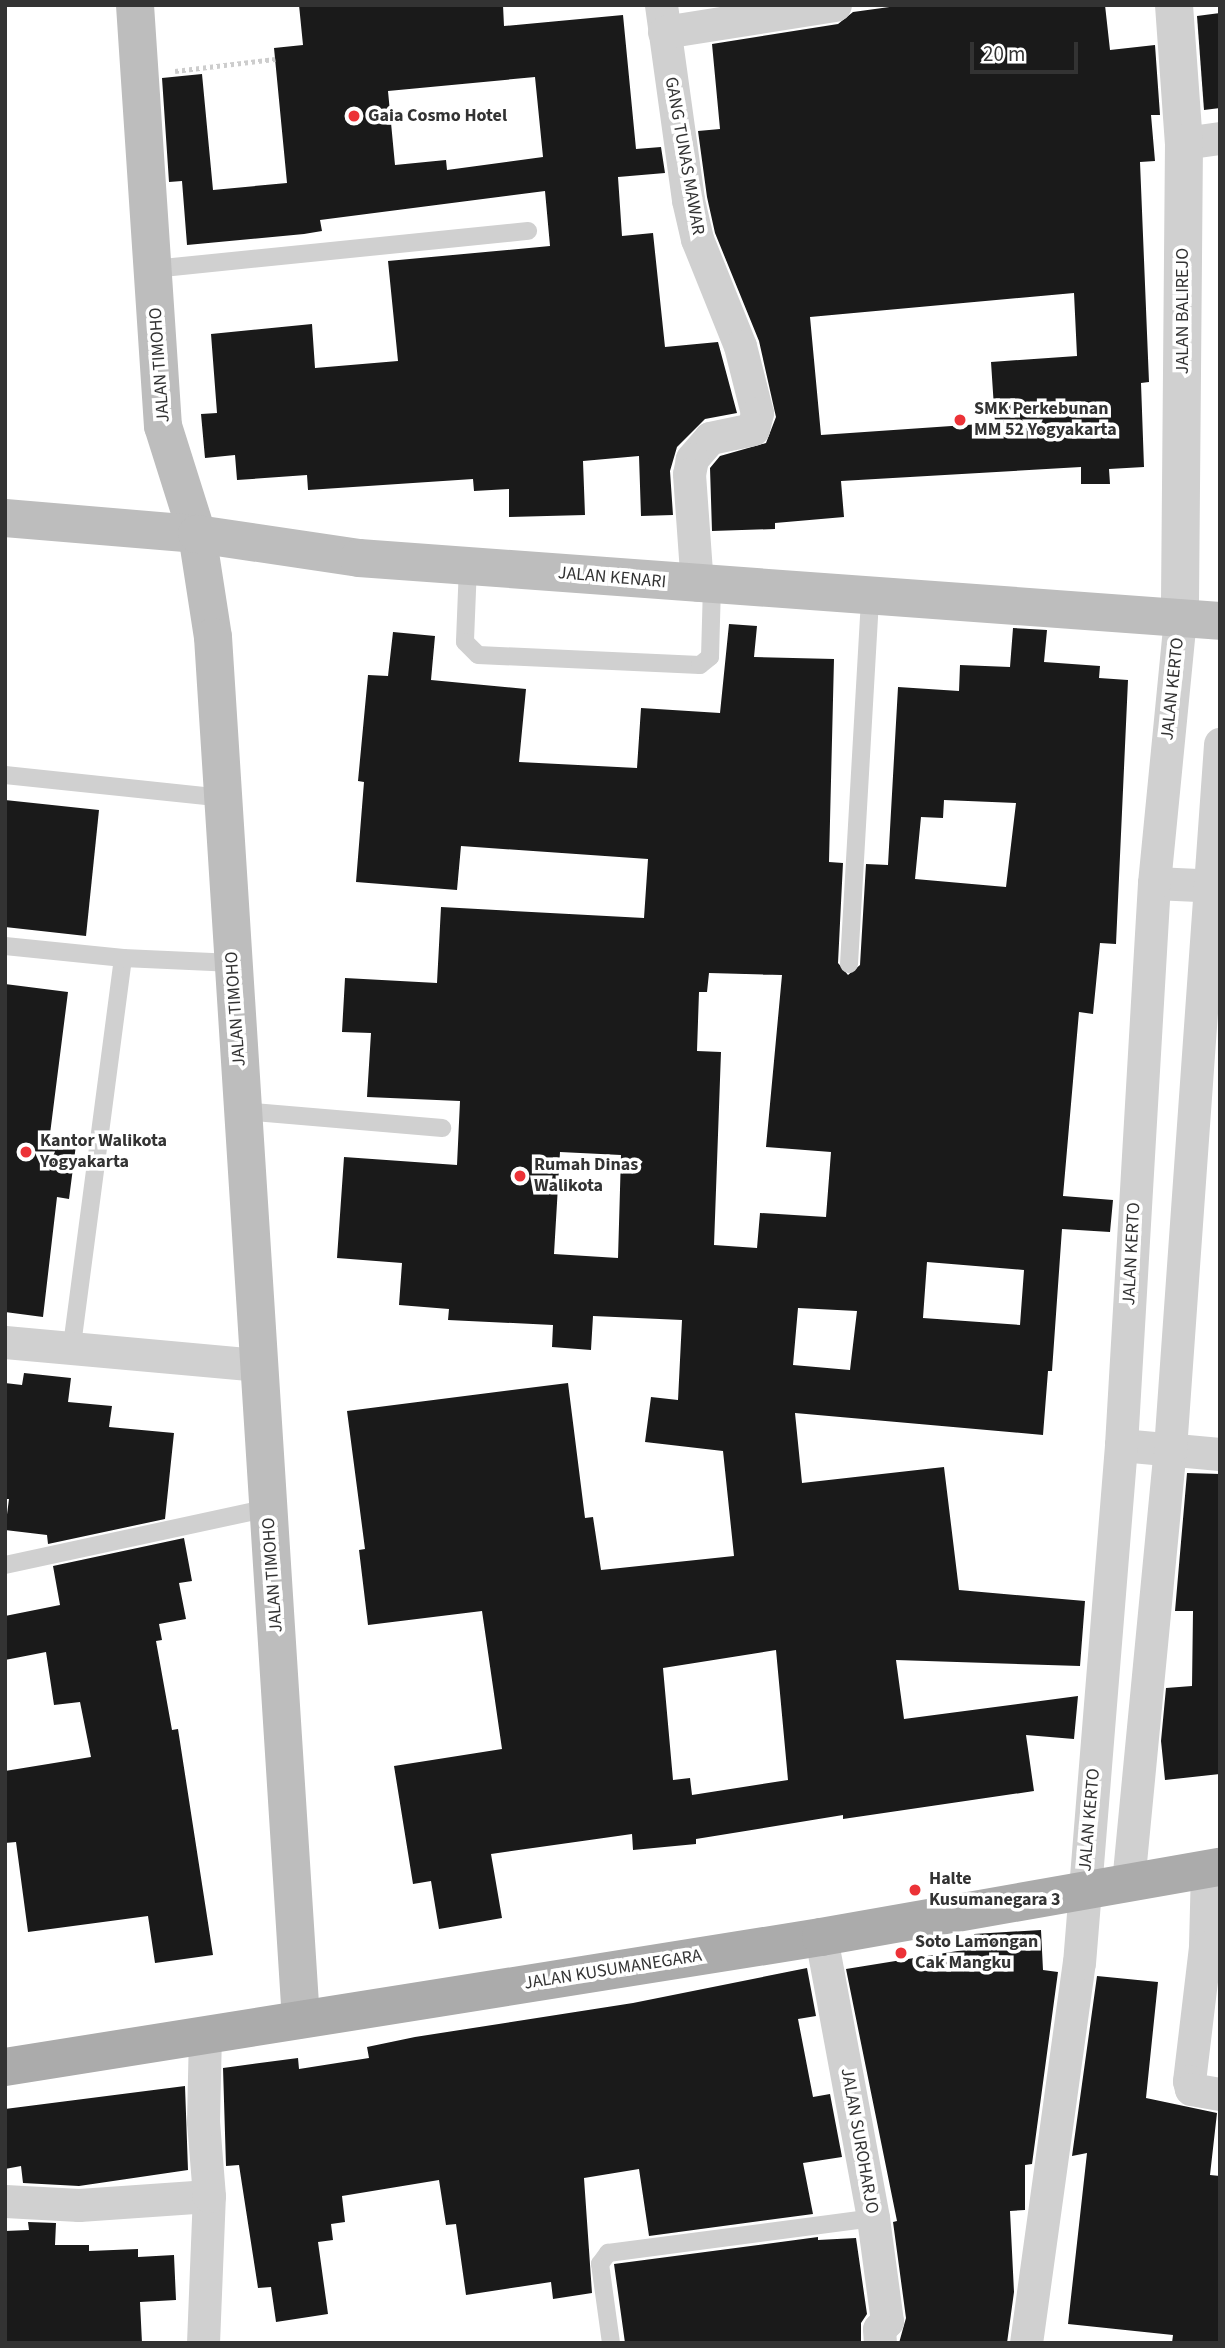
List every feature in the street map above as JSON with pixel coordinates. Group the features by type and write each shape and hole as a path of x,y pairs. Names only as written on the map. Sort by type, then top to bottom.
{"main road":[{"name":"JALAN TIMOHO","path":"135,5 163,426 197,534 213,637 301,2019"},
{"name":"JALAN KENARI","path":"5,518 197,534 359,558 705,586 1220,621"},
{"name":"JALAN KUSUMANEGARA","path":"5,2067 205,2033 821,1937 1214,1868"}],"street":[{"path":"662,19 835,5"},
{"name":"JALAN BALIREJO","path":"1174,5 1202,141 1180,618"},
{"name":"GANG TUNAS MAWAR","path":"662,19 688,200 697,239 740,346 757,424 748,431 710,438 692,459 689,474 705,586"},
{"name":"JALAN KERTO","path":"1026,2343 1079,1963 1121,1445 1154,883 1180,618"},
{"path":"1128,1883 1170,1449 1215,886 1220,744"},
{"path":"1154,883 1215,886"},
{"path":"5,1342 259,1365"},
{"path":"1121,1445 1220,1454"},
{"path":"1214,1868 1189,2081 1191,2089 1220,2094"},
{"name":"JALAN SUROHARJO","path":"821,1937 873,2218 887,2321 878,2329 880,2343"},
{"path":"203,2343 209,2196 203,2121 205,2033"},
{"path":"5,2201 79,2205 209,2196"}],"lane":[{"path":"153,269 528,231"},
{"path":"468,566 465,642 478,655 700,665 709,657 705,586"},
{"path":"849,964 870,597"},
{"path":"5,775 223,798"},
{"path":"5,946 123,958 234,963"},
{"path":"72,1348 123,958"},
{"path":"243,1111 442,1128"},
{"path":"5,1565 268,1508"},
{"path":"611,2343 600,2264 608,2253 873,2218"}],"path":[{"path":"139,76 275,59"}],"building":[{"path":"299,5 503,5 504,26 623,15 636,149 661,147 665,173 618,177 622,236 653,233 665,347 718,342 737,413 705,419 677,447 670,471 673,515 641,516 639,456 583,461 585,515 509,517 509,489 474,491 473,479 308,490 307,475 237,480 235,455 205,458 201,414 217,413 211,334 312,324 315,368 398,361 388,261 550,246 545,191 320,220 322,231 304,234 187,245 182,181 169,182 162,78 202,74 213,190 287,183 274,48 303,45","holes":["535,77 543,157 447,170 446,160 395,165 388,91"]},
{"path":"904,5 1105,5 1110,50 1155,45 1160,115 1151,115 1155,161 1140,162 1149,382 1141,383 1144,467 1109,469 1110,484 1081,484 1081,467 841,481 844,517 775,523 775,529 712,531 710,468 720,456 766,443 776,417 759,341 715,233 707,197 698,131 720,129 712,44 838,24 853,12","holes":["1074,293 1077,356 991,362 995,423 821,435 810,317"]},
{"path":"1220,13 1220,108 1204,110 1197,16"},
{"path":"729,624 757,626 754,657 834,659 829,862 843,863 838,963 848,975 860,965 866,864 888,865 898,687 959,691 960,665 1010,667 1013,628 1047,630 1044,662 1100,666 1099,678 1128,680 1116,944 1100,943 1093,1014 1079,1012 1063,1196 1113,1200 1110,1232 1062,1229 1052,1371 1048,1371 1043,1435 795,1413 802,1483 944,1467 959,1590 1085,1601 1080,1666 896,1660 904,1719 1078,1696 1074,1739 1026,1735 1034,1791 843,1819 843,1815 696,1839 696,1844 633,1850 632,1834 491,1854 502,1918 439,1929 431,1881 413,1884 394,1766 502,1749 482,1611 368,1625 359,1550 365,1549 347,1411 568,1383 585,1518 593,1517 601,1570 734,1556 723,1451 645,1442 651,1397 678,1400 682,1320 593,1316 591,1350 552,1347 553,1325 448,1320 449,1309 399,1305 402,1263 337,1258 344,1157 457,1165 460,1101 367,1097 371,1033 342,1032 345,978 437,983 441,907 644,918 648,859 461,846 457,890 356,882 364,782 358,781 368,675 388,676 393,632 435,636 431,680 526,689 519,762 637,768 641,708 720,713","holes":["944,800 1016,803 1006,887 915,879 921,817 943,818","709,973 782,975 766,1147 831,1152 826,1217 760,1213 757,1248 714,1245 721,1052 697,1051 699,992 707,992","560,1152 621,1155 618,1258 554,1254","927,1262 1024,1270 1020,1325 923,1318","798,1308 857,1311 850,1370 793,1365","776,1650 788,1780 692,1795 690,1778 673,1780 663,1668"]},
{"path":"5,800 99,810 86,936 5,927"},
{"path":"5,984 68,992 50,1134 77,1137 69,1199 57,1197 43,1317 5,1312"},
{"path":"24,1373 71,1378 68,1402 112,1406 109,1427 174,1433 165,1519 48,1544 47,1535 5,1530 9,1499 5,1499 5,1383 22,1385"},
{"path":"1187,1473 1220,1474 1220,1774 1165,1780 1161,1741 1166,1688 1192,1686 1193,1611 1175,1611"},
{"path":"184,1538 192,1581 179,1583 186,1619 159,1624 162,1640 156,1641 172,1730 178,1729 213,1955 155,1963 148,1916 28,1932 16,1842 5,1843 5,1771 91,1757 80,1702 54,1705 46,1652 5,1660 5,1616 60,1605 53,1566"},
{"path":"1041,1930 1043,1970 1058,1972 1032,2164 1025,2165 1025,2210 1010,2211 1014,2292 1007,2343 899,2343 906,2318 893,2222 897,2221 846,1969 976,1948 974,1934"},
{"path":"807,1968 816,2016 798,2019 813,2097 830,2094 842,2157 803,2163 813,2214 649,2236 639,2169 584,2178 592,2293 553,2299 551,2282 466,2295 456,2224 446,2225 439,2180 342,2196 345,2222 331,2224 333,2240 318,2242 328,2314 276,2322 271,2287 258,2288 239,2165 226,2166 223,2068 298,2058 299,2069 369,2058 367,2047 415,2037 633,2003"},
{"path":"1097,1976 1158,1982 1146,2098 1217,2113 1210,2175 1220,2176 1220,2343 1172,2343 1173,2335 1068,2324 1087,2153 1072,2156"},
{"path":"185,2086 188,2170 79,2186 23,2183 21,2166 5,2169 5,2109"},
{"path":"28,2222 56,2223 55,2245 89,2245 89,2251 138,2249 138,2257 174,2255 176,2300 140,2302 142,2343 5,2343 5,2231 29,2230"},
{"path":"818,2237 818,2240 856,2238 867,2314 861,2323 861,2343 625,2343 614,2264"}],"place":[{"name":"Gaia Cosmo Hotel","path":"354,116"},
{"name":"SMK Perkebunan MM 52 Yogyakarta","path":"960,420"},
{"name":"Kantor Walikota Yogyakarta","path":"26,1152"},
{"name":"Rumah Dinas Walikota","path":"520,1176"},
{"name":"Halte Kusumanegara 3","path":"915,1890"},
{"name":"Soto Lamongan Cak Mangku","path":"901,1953"}]}
